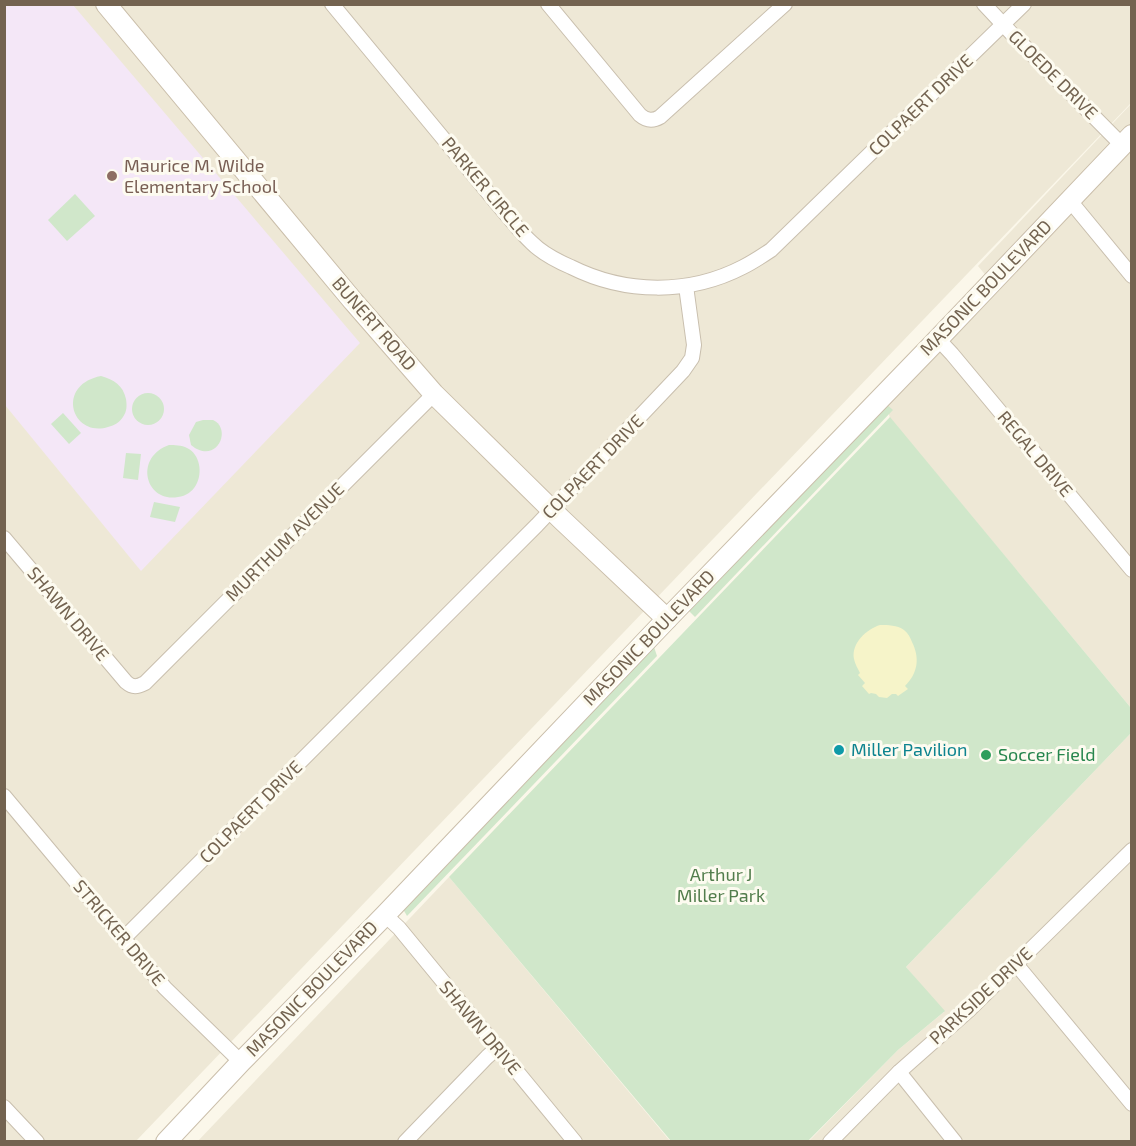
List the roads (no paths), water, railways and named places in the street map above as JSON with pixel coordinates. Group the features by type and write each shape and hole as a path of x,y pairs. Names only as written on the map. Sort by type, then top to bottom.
{"street":[{"name":"BUNERT ROAD","path":"106,4 434,394 551,510 667,619"},
{"name":"PARKER CIRCLE","path":"332,4 532,244 587,276 612,284 662,289 686,286"},
{"path":"548,4 640,115 650,120 660,117 784,4"},
{"name":"GLOEDE DRIVE","path":"984,4 1127,140"},
{"name":"COLPAERT DRIVE","path":"124,938 551,510 669,388 692,358 693,333 686,286 733,272 771,250 1024,4"},
{"name":"MASONIC BOULEVARD","path":"166,1142 1127,140"},
{"path":"1069,201 1131,276"},
{"name":"REGAL DRIVE","path":"938,339 1131,570"},
{"name":"MURTHUM AVENUE","path":"135,687 145,683 434,394"},
{"name":"SHAWN DRIVE","path":"4,538 126,682 135,687"},
{"name":"STRICKER DRIVE","path":"4,796 165,988 241,1062"},
{"name":"PARKSIDE DRIVE","path":"830,1142 899,1072 969,1010 1131,850"},
{"name":"SHAWN DRIVE","path":"385,915 399,928 575,1142"},
{"path":"1016,964 1131,1104"},
{"path":"405,1142 497,1048"},
{"path":"899,1072 955,1142"},
{"path":"4,1107 37,1142"}],"place":[{"name":"Maurice M. Wilde Elementary School","path":"112,176"},
{"name":"Miller Pavilion","path":"839,750"},
{"name":"Soccer Field","path":"986,755"}],"park label":[{"name":"Arthur J Miller Park","path":"721,885"}]}
